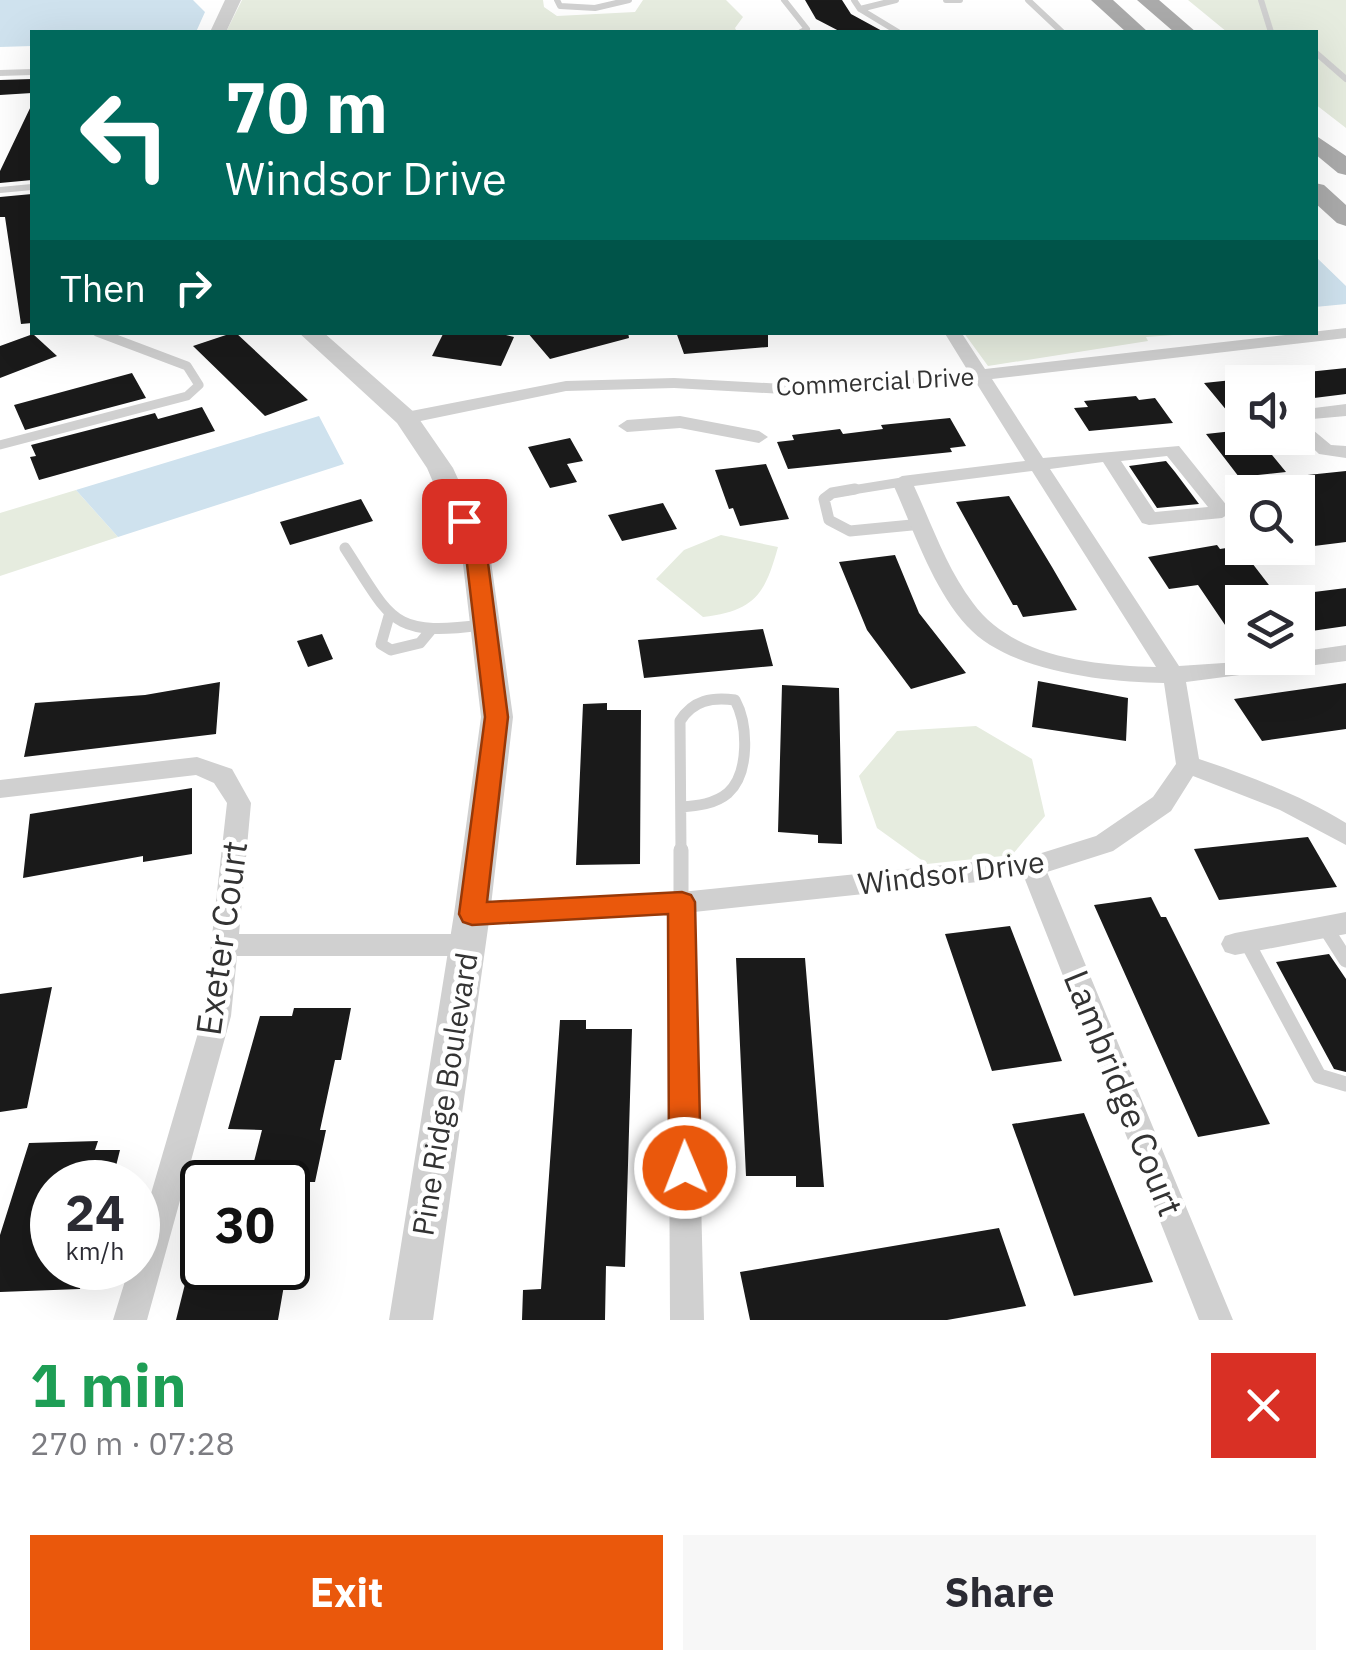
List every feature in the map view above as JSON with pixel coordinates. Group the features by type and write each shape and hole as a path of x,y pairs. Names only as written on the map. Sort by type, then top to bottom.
{"main road":[{"path":"1101,0 1136,30"},
{"path":"1147,0 1184,30"},
{"path":"1318,145 1346,168"},
{"path":"1318,193 1346,218"}],"street":[{"path":"219,30 232,0"},
{"name":"Commercial Drive","path":"406,418 566,386 714,406 783,389 887,386 1346,334"},
{"name":"Pine Ridge Boulevard","path":"312,335 406,418 440,468 475,547 487,625 496,717 411,1320"},
{"path":"954,335 1174,676 1188,765 1314,814 1346,835"},
{"path":"627,426 658,422 714,406 759,438"},
{"path":"1315,413 1346,410"},
{"path":"1315,440 1326,450 1346,452"},
{"path":"1108,456 1150,519 1222,512 1172,450 1108,456 902,482 959,598 978,624 1019,651 1083,670 1132,677 1174,676 1346,654"},
{"name":"Windsor Drive","path":"224,945 469,930 682,902 1032,866 1104,844 1162,804 1188,765"},
{"name":"Exeter Court","path":"0,789 197,766 223,776 239,802 216,1016 130,1320"},
{"name":"Lambridge Court","path":"1032,866 1216,1320"},
{"path":"682,902 687,1320"},
{"path":"1241,943 1335,925"}],"lane":[{"path":"558,0 560,6 576,8 614,6 629,0"},
{"path":"784,0 806,30"},
{"path":"854,0 860,9 895,30"},
{"path":"860,9 896,0"},
{"path":"946,0 960,0"},
{"path":"1028,0 1060,30"},
{"path":"1261,0 1271,30"},
{"path":"1318,55 1346,78"},
{"path":"0,73 30,72"},
{"path":"0,190 30,186"},
{"path":"0,445 187,396 198,384 187,366 105,335"},
{"path":"902,482 832,493 824,498 830,520 850,532 922,524"},
{"path":"345,548 389,616 430,632 487,625"},
{"path":"389,616 380,644 391,650 420,643 430,632"},
{"path":"681,807 716,800 730,792 738,780 745,724 735,700 702,700 687,708 680,721 682,902"},
{"path":"1335,925 1346,960"},
{"path":"1241,943 1319,1076 1346,1084"}],"shaded area":[{"path":"242,0 543,0 544,7 557,16 635,12 643,0 726,0 743,17 736,30 227,30"},
{"path":"1188,0 1346,0 1346,128 1318,106 1318,30 1225,30"},
{"path":"965,335 1174,335 1146,337 1148,341 988,366"},
{"path":"76,490 118,537 0,576 0,513"},
{"path":"721,535 778,547 768,577 755,597 735,610 703,617 656,579 684,550"},
{"path":"976,726 1032,759 1045,816 1012,855 927,864 877,828 859,776 897,731"}],"water":[{"path":"0,0 193,0 205,12 197,30 30,30 30,46 0,47"},
{"path":"1318,259 1346,286 1346,304 1318,307"},
{"path":"319,416 344,464 118,537 76,490"}],"building":[{"path":"805,0 842,0 851,14 880,30 837,30 816,19"},
{"path":"30,79 30,93 0,95 0,80"},
{"path":"30,108 30,180 0,183 0,171"},
{"path":"30,194 30,323 21,324 5,217 0,217 0,197"},
{"path":"34,335 57,356 0,378 0,346"},
{"path":"238,335 308,400 265,416 193,346"},
{"path":"442,335 514,337 501,366 432,356"},
{"path":"530,335 628,335 629,338 550,359"},
{"path":"677,335 768,335 768,347 684,354"},
{"path":"1346,368 1346,394 1315,398 1315,371"},
{"path":"132,373 146,398 25,430 14,405"},
{"path":"1225,381 1225,408 1204,383"},
{"path":"1136,396 1139,400 1155,398 1173,423 1089,431 1074,408 1088,407 1084,401"},
{"path":"202,407 215,431 39,480 30,457 36,456 31,445 155,413 158,419"},
{"path":"950,418 966,446 950,448 952,452 788,469 777,442 794,440 792,435 840,429 843,434 883,429 881,425"},
{"path":"1225,432 1225,455 1272,455 1286,472 1237,475 1206,434"},
{"path":"570,438 583,461 567,464 577,482 550,488 528,447"},
{"path":"1166,461 1199,504 1157,508 1129,466"},
{"path":"766,464 789,519 740,526 733,508 729,509 715,470"},
{"path":"1346,471 1346,542 1315,546 1315,475 1308,475"},
{"path":"1009,496 1077,610 1023,617 956,502"},
{"path":"361,499 373,521 290,545 280,522"},
{"path":"663,503 677,529 622,541 608,515"},
{"path":"1217,545 1225,548 1225,565 1254,565 1269,585 1225,585 1225,625 1198,585 1169,589 1148,557"},
{"path":"895,555 919,613 966,673 911,689 867,630 839,562"},
{"path":"1346,588 1346,626 1315,631 1315,592"},
{"path":"763,629 773,666 644,678 638,640"},
{"path":"322,634 333,659 308,667 297,641"},
{"path":"1038,681 1128,698 1126,741 1032,727"},
{"path":"220,682 216,734 24,757 35,703 145,695"},
{"path":"1346,683 1346,729 1262,741 1234,699"},
{"path":"782,685 839,688 842,844 818,843 818,835 778,832"},
{"path":"607,703 607,710 641,710 640,864 576,865 583,704"},
{"path":"192,788 192,854 143,862 143,856 23,878 30,814"},
{"path":"1308,837 1337,887 1219,900 1194,849"},
{"path":"1151,897 1161,917 1166,917 1270,1124 1198,1137 1094,905"},
{"path":"1010,926 1062,1061 992,1071 945,934"},
{"path":"1329,954 1346,979 1346,1072 1334,1069 1276,962"},
{"path":"736,958 805,958 824,1187 796,1187 796,1176 746,1176"},
{"path":"52,987 27,1108 0,1112 0,994"},
{"path":"294,1008 351,1008 341,1060 335,1060 320,1130 326,1130 315,1182 310,1182 310,1160 254,1160 262,1130 228,1129 260,1016 292,1016"},
{"path":"560,1020 586,1020 586,1029 632,1029 625,1267 606,1266 605,1320 522,1320 523,1290 541,1289"},
{"path":"1084,1113 1153,1282 1074,1296 1012,1124"},
{"path":"98,1141 95,1150 120,1150 118,1160 30,1160 30,1290 53,1290 0,1292 0,1235 29,1143"},
{"path":"999,1228 1026,1306 947,1320 750,1320 740,1272"},
{"path":"184,1290 283,1290 278,1320 176,1320"}],"route":[{"path":"464,521 475,547 496,717 472,914 682,902 685,1168"}]}
